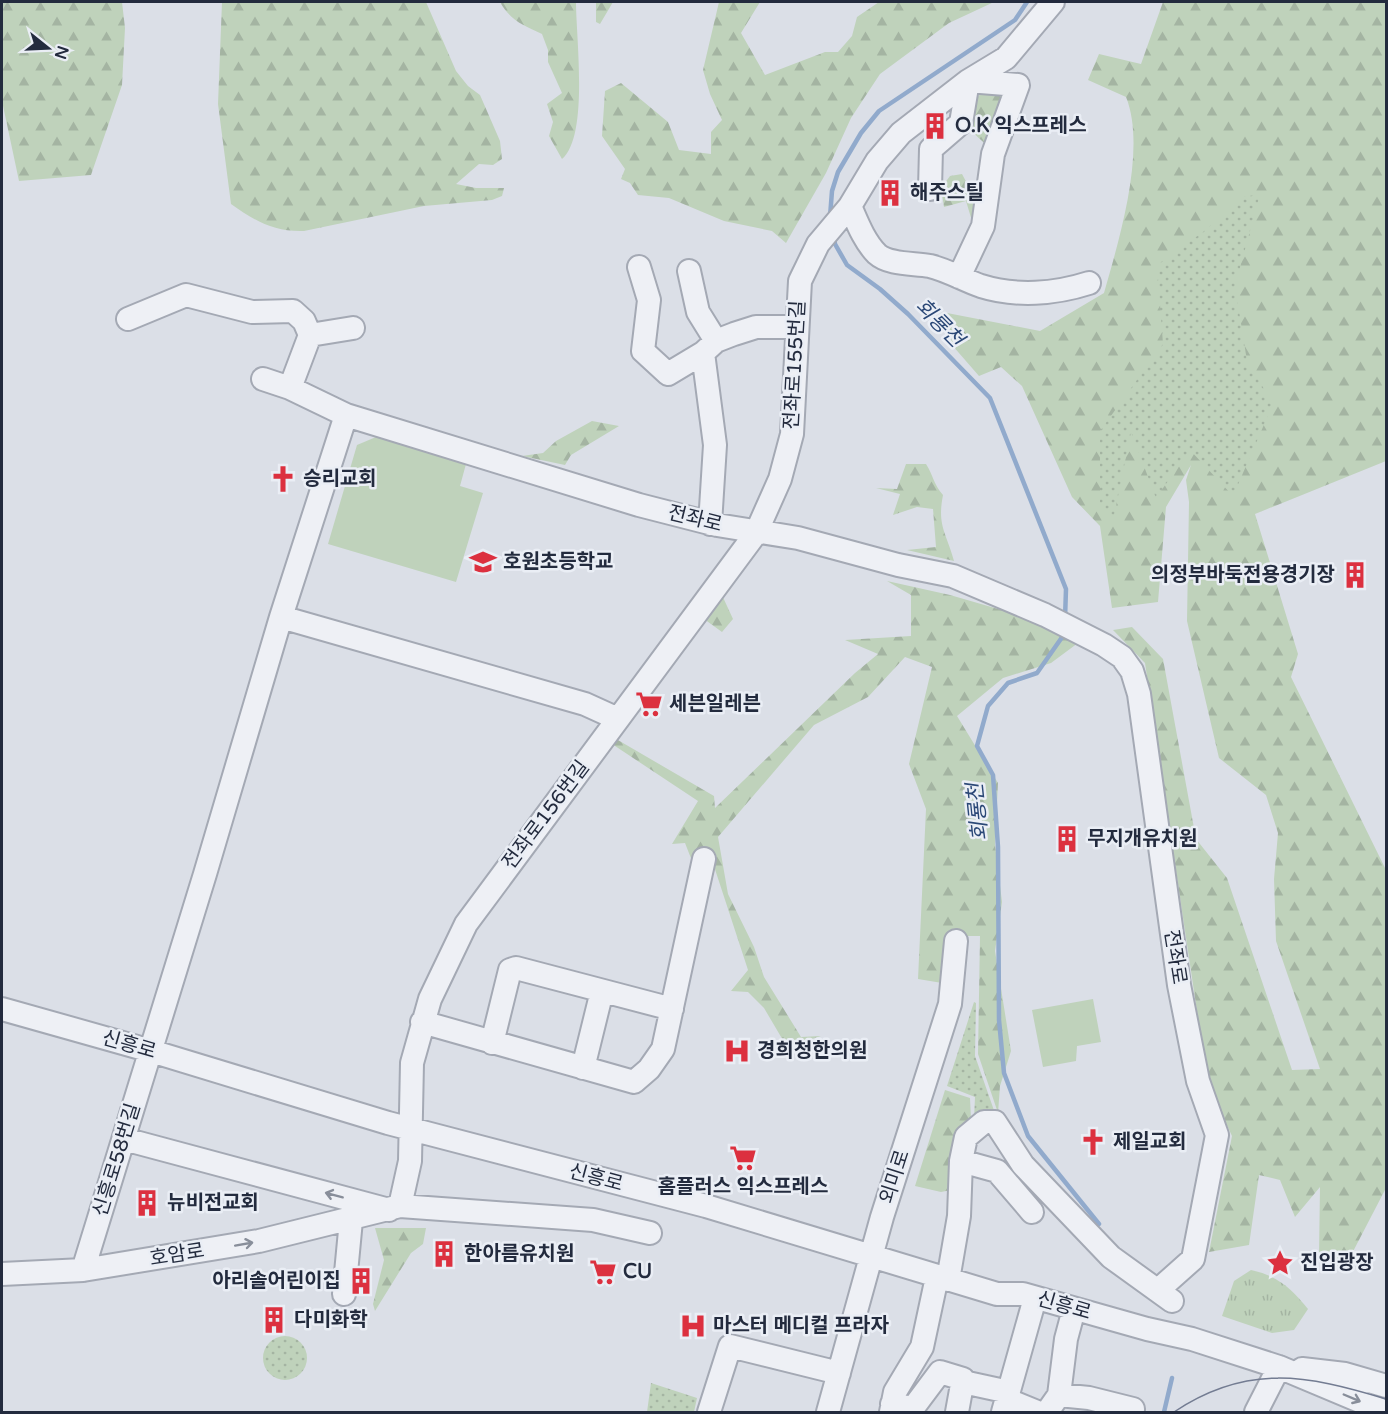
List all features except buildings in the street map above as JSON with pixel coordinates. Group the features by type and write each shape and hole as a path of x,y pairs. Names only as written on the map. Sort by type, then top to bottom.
{"street":[{"name":"전좌로155번길","path":"756,533 780,479 792,434 800,281 818,244 850,206 877,161 901,133 968,81 1006,58 1053,4"},
{"path":"930,189 932,149 961,123 968,81 1018,85 993,154 983,226 959,277"},
{"path":"850,206 860,230 878,255 896,261 933,267 983,287 1042,293 1089,283"},
{"path":"639,267 649,300 643,351 668,374 709,347 756,327 796,327"},
{"path":"689,271 709,347 715,445 710,524"},
{"path":"128,319 186,295 252,312 293,311 304,321 310,335 290,388"},
{"path":"310,335 353,328"},
{"name":"전좌로","path":"263,380 290,388 346,415 639,505 710,524 798,538 898,565 953,576 1045,615 1122,657 1132,671 1139,694 1179,985 1198,1082 1217,1135 1193,1259 1169,1292 1111,1257 1023,1165 995,1122 984,1122 966,1137 961,1161"},
{"name":"신흥로58번길","path":"83,1270 281,617 346,415"},
{"name":"전좌로156번길","path":"396,1208 410,1161 412,1063 422,1022 440,973 466,924 756,533"},
{"path":"281,617 585,704 618,719"},
{"path":"422,1022 634,1082 649,1069 663,1049 704,859"},
{"name":"외미로","path":"828,1413 871,1256 950,1004 956,941"},
{"path":"492,1043 510,970 516,968 672,1009"},
{"path":"583,1068 602,991"},
{"name":"신흥로","path":"2,1009 411,1128 706,1206 943,1279 997,1294 1035,1298 1192,1339 1279,1367"},
{"path":"124,1139 396,1208"},
{"path":"1032,1212 996,1172 961,1161 959,1216 943,1279 922,1347 895,1392 892,1408 913,1408 940,1372 963,1379 963,1382 1037,1413"},
{"name":"호암로","path":"2,1274 83,1270 260,1241 396,1208 593,1220 650,1233"},
{"path":"344,1294 351,1220"},
{"path":"1007,1402 1035,1298"},
{"path":"1074,1309 1053,1404 1089,1398 1133,1409"},
{"path":"709,1413 730,1346 839,1373"},
{"path":"1279,1367 1386,1378"},
{"path":"1279,1367 1386,1412"},
{"path":"1256,1413 1279,1367"},
{"path":"1345,1374 1386,1386"},
{"path":"957,1413 963,1382"}],"green space":[{"path":"2,2 122,2 125,28 122,85 91,175 19,181 2,101"},
{"path":"222,2 426,2 456,71 468,86 480,95 500,141 502,159 493,165 479,164 456,184 476,188 504,188 502,196 492,200 424,206 304,231 283,230 248,216 231,204 218,104"},
{"path":"500,2 576,2 579,61 578,108 576,130 570,147 562,159 549,136 553,122 547,104 562,93 548,62 548,50 542,34 513,18"},
{"path":"596,2 613,2 600,24 596,22"},
{"path":"719,2 760,2 741,33 765,75 825,52 838,52 852,36 857,17 879,2 994,2 949,23 880,74 851,118 826,173 786,243 772,231 724,221 669,198 638,195 630,183 621,179 625,169 602,136 605,91 621,83 668,122 679,150 711,154 711,132 722,120 710,94 703,70"},
{"path":"1163,2 1386,2 1386,461 1255,514 1298,654 1291,677 1386,870 1386,1188 1346,1265 1330,1266 1319,1255 1320,1187 1295,1217 1280,1180 1259,1175 1249,1245 1209,1252 1232,1136 1208,1085 1145,663 1113,630 1132,627 1163,659 1196,839 1227,878 1292,1070 1320,1069 1276,941 1274,879 1278,833 1266,795 1219,758 1187,621 1189,502 1186,480 1191,465 1166,507 1158,602 1112,608 1100,526 1072,497 1022,386 1001,367 979,376 952,345 947,313 1040,331 1104,293 1123,221 1134,142 1132,118 1126,97 1088,80 1099,54 1141,64"},
{"path":"987,85 1013,89 993,151 970,130 971,106"},
{"path":"962,174 970,189 986,185 980,230 972,221 966,201 944,207 941,188 950,176"},
{"path":"1260,194 1235,286 1247,361 1273,404 1233,496 1190,450 1156,498 1131,432 1114,516 1100,510 1100,431 1163,344 1157,265 1203,232 1244,197"},
{"path":"592,421 619,426 571,455 565,465 522,456 543,453 556,441"},
{"path":"376,437 466,464 460,486 483,493 456,582 328,544 357,445"},
{"path":"906,464 926,464 943,495 941,514 943,529 954,561 907,550 936,547 933,509 917,507 893,515 900,494 876,488 897,489"},
{"path":"887,581 950,595 1033,619 1078,643 1051,663 1003,678 957,716 998,783 995,844 1002,902 995,951 1011,1051 1000,1086 998,1113 978,1054 980,936 944,936 942,983 918,979 926,809 909,764 932,667 905,657 868,697 814,725 718,837 728,894 754,947 764,977 801,1037 821,1036 787,1047 764,1008 748,992 731,991 748,970 709,851 694,866 685,843 672,844 698,801 609,742 611,736 714,796 715,808 855,673 878,654 845,640 911,636 911,595"},
{"path":"721,593 733,619 722,632 704,619"},
{"path":"1093,999 1101,1042 1077,1046 1076,1061 1043,1067 1032,1010"},
{"path":"974,1002 976,1003 975,1056 997,1119 974,1120 975,1097 947,1086"},
{"path":"945,1090 970,1098 971,1119 951,1190 941,1192 915,1186"},
{"path":"375,1228 426,1228 423,1244 411,1253 375,1311 373,1304 384,1260"},
{"path":"1251,1270 1276,1279 1296,1295 1308,1309 1294,1330 1272,1333 1222,1316 1234,1281"},
{"path":"285,1336 294,1337 301,1342 306,1349 306,1367 301,1374 294,1379 285,1380 276,1379 269,1374 264,1367 263,1358 264,1349 269,1342 276,1337"},
{"path":"651,1383 697,1398 694,1412 647,1412"}],"waterway":[{"name":"회룡천","path":"830,217 832,191 838,172 861,133 879,111 1015,20 1027,2"},
{"name":"회룡천","path":"834,237 835,244 847,265 880,289 908,314 990,398 1066,589 1065,619"},
{"name":"회룡천","path":"1065,633 1037,673 1008,683 988,706 977,746 993,775 998,847 999,1020 1004,1073 1028,1136 1099,1224"},
{"name":"회룡천","path":"1164,1412 1172,1378"}],"tram line":[{"path":"1174,1412 1201,1396 1227,1386 1252,1380 1278,1378 1330,1384 1386,1399"}],"place":[{"name":"O.K 익스프레스","path":"935,126"},
{"name":"해주스틸","path":"890,193"},
{"name":"승리교회","path":"283,479"},
{"name":"호원초등학교","path":"483,562"},
{"name":"의정부바둑전용경기장","path":"1355,575"},
{"name":"세븐일레븐","path":"649,704"},
{"name":"무지개유치원","path":"1067,839"},
{"name":"경희청한의원","path":"737,1051"},
{"name":"제일교회","path":"1093,1142"},
{"name":"홈플러스 익스프레스","path":"743,1158"},
{"name":"뉴비전교회","path":"147,1203"},
{"name":"한아름유치원","path":"444,1254"},
{"name":"진입광장","path":"1280,1263"},
{"name":"CU","path":"603,1272"},
{"name":"아리솔어린이집","path":"361,1281"},
{"name":"다미화학","path":"274,1320"},
{"name":"마스터 메디컬 프라자","path":"693,1326"}]}
